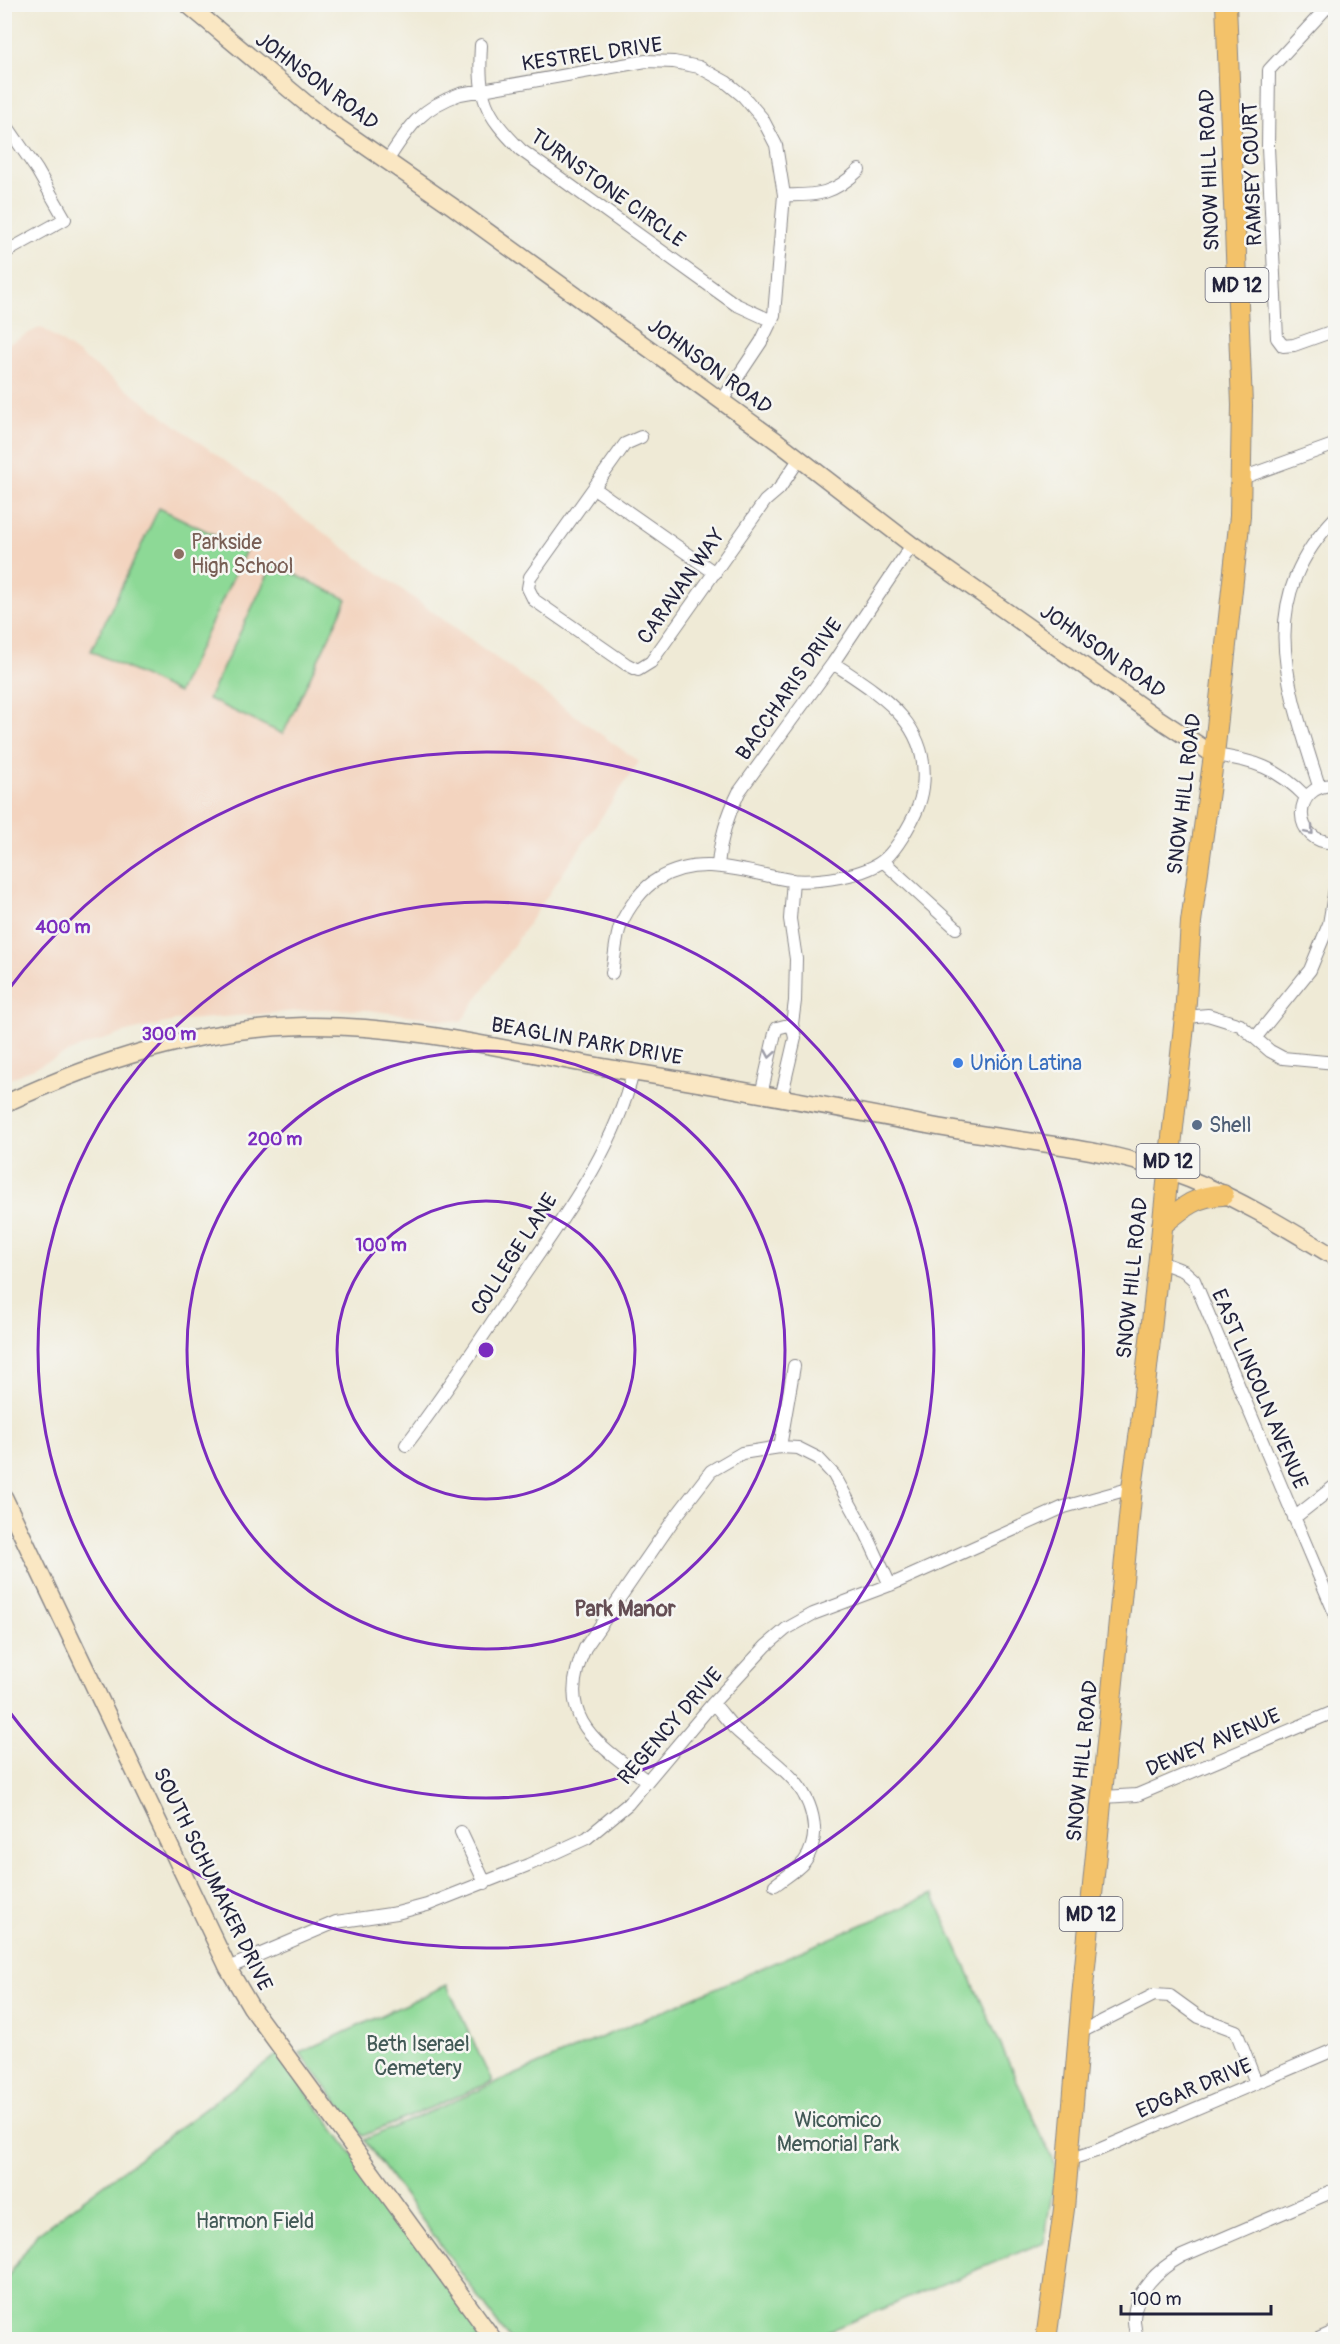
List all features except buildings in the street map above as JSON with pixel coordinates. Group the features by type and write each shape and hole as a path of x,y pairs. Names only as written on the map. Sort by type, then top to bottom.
{"main road":[{"name":"SNOW HILL ROAD","path":"1046,2340 1064,2209 1132,1488 1185,1017 1191,922 1214,755 1242,478 1242,396 1226,4"},
{"path":"1162,1225 1190,1202 1211,1195 1223,1195"}],"street":[{"name":"JOHNSON ROAD","path":"187,4 319,114 800,458 912,545 1214,755"},
{"name":"RAMSEY COURT","path":"1330,4 1269,70 1268,147 1277,338 1283,346 1294,345 1335,330"},
{"name":"TURNSTONE CIRCLE","path":"481,45 480,90 487,111 505,135 521,150 735,304 772,321"},
{"name":"KESTREL DRIVE","path":"387,161 421,114 442,100 480,90 646,62 674,62 699,67 734,89 762,118 776,146 784,195 774,315 761,342 721,402"},
{"path":"4,122 37,170 65,219 4,253"},
{"path":"784,195 815,196 844,184 859,170"},
{"name":"CARAVAN WAY","path":"641,437 626,444 530,577 528,588 534,600 638,670 651,663 765,501 779,489 800,458"},
{"path":"1242,478 1335,444"},
{"path":"594,488 715,573"},
{"path":"1319,786 1290,686 1284,644 1284,621 1287,600 1297,570 1310,547 1335,517"},
{"name":"BACCHARIS DRIVE","path":"718,866 724,828 730,810 740,792 833,663 912,545"},
{"path":"612,973 621,925 639,896 657,879 704,864 793,880 833,879 864,870 883,861 899,842 914,818 923,791 923,760 916,735 906,720 872,689 833,663"},
{"path":"1214,755 1263,765 1294,785 1306,797"},
{"path":"1335,785 1319,786 1306,797 1302,807 1304,825 1316,839 1335,842"},
{"path":"883,861 956,928"},
{"path":"781,1098 795,1038 792,1024 796,979 790,919 793,880"},
{"path":"1256,1037 1310,970 1329,924 1335,883"},
{"path":"1185,1017 1208,1015 1224,1018 1240,1025 1270,1051 1283,1058 1335,1063"},
{"path":"761,1095 777,1028 792,1024"},
{"name":"BEAGLIN PARK DRIVE","path":"4,1104 62,1079 153,1048 213,1035 302,1026 415,1034 862,1111 932,1126 1080,1149 1167,1171 1223,1195 1335,1258"},
{"name":"COLLEGE LANE","path":"406,1445 473,1352 593,1169 626,1103 633,1072"},
{"name":"EAST LINCOLN AVENUE","path":"1158,1261 1184,1271 1194,1280 1335,1616"},
{"path":"780,1447 794,1366"},
{"path":"647,1781 600,1746 580,1721 574,1691 575,1669 585,1648 674,1519 711,1471 742,1454 780,1447 798,1448 818,1458 834,1475 866,1533 890,1585"},
{"path":"1294,1518 1335,1485"},
{"name":"REGENCY DRIVE","path":"228,1968 336,1922 397,1913 427,1905 587,1838 628,1804 713,1703 766,1646 786,1629 813,1614 890,1585 1064,1507 1132,1488"},
{"name":"SOUTH SCHUMAKER DRIVE","path":"4,1497 228,1968 251,2007 494,2340"},
{"path":"713,1703 735,1728 796,1782 806,1795 813,1812 815,1838 804,1862 775,1885"},
{"name":"DEWEY AVENUE","path":"1103,1797 1137,1795 1335,1711"},
{"path":"461,1832 484,1883"},
{"path":"1079,2033 1154,1995 1170,1996 1199,2017 1236,2031 1256,2083"},
{"name":"EDGAR DRIVE","path":"1067,2160 1095,2151 1335,2049"},
{"path":"1137,2340 1134,2318 1140,2298 1164,2266 1182,2256 1335,2190"},
{"path":"1316,2340 1335,2331"}],"shaded area":[{"name":"Parkside High School","path":"41,327 639,762 461,1022 368,1010 322,1009 175,1021 130,1031 78,1048 5,1081 4,346"}],"green space":[{"path":"159,508 246,550 178,693 91,651"},
{"path":"273,564 347,599 283,734 208,699"},
{"name":"Wicomico Memorial Park","path":"933,1894 1056,2168 1044,2242 809,2339 509,2339 364,2140"},
{"name":"Beth Iserael Cemetery","path":"447,1985 492,2082 363,2136 300,2053"},
{"name":"Harmon Field","path":"278,2054 491,2340 5,2340 5,2281 37,2234"}],"place":[{"name":"Parkside High School","path":"179,554"},
{"name":"Unión Latina","path":"958,1063"},
{"name":"Shell","path":"1197,1125"}],"district":[{"name":"Park Manor","path":"625,1608"}]}
